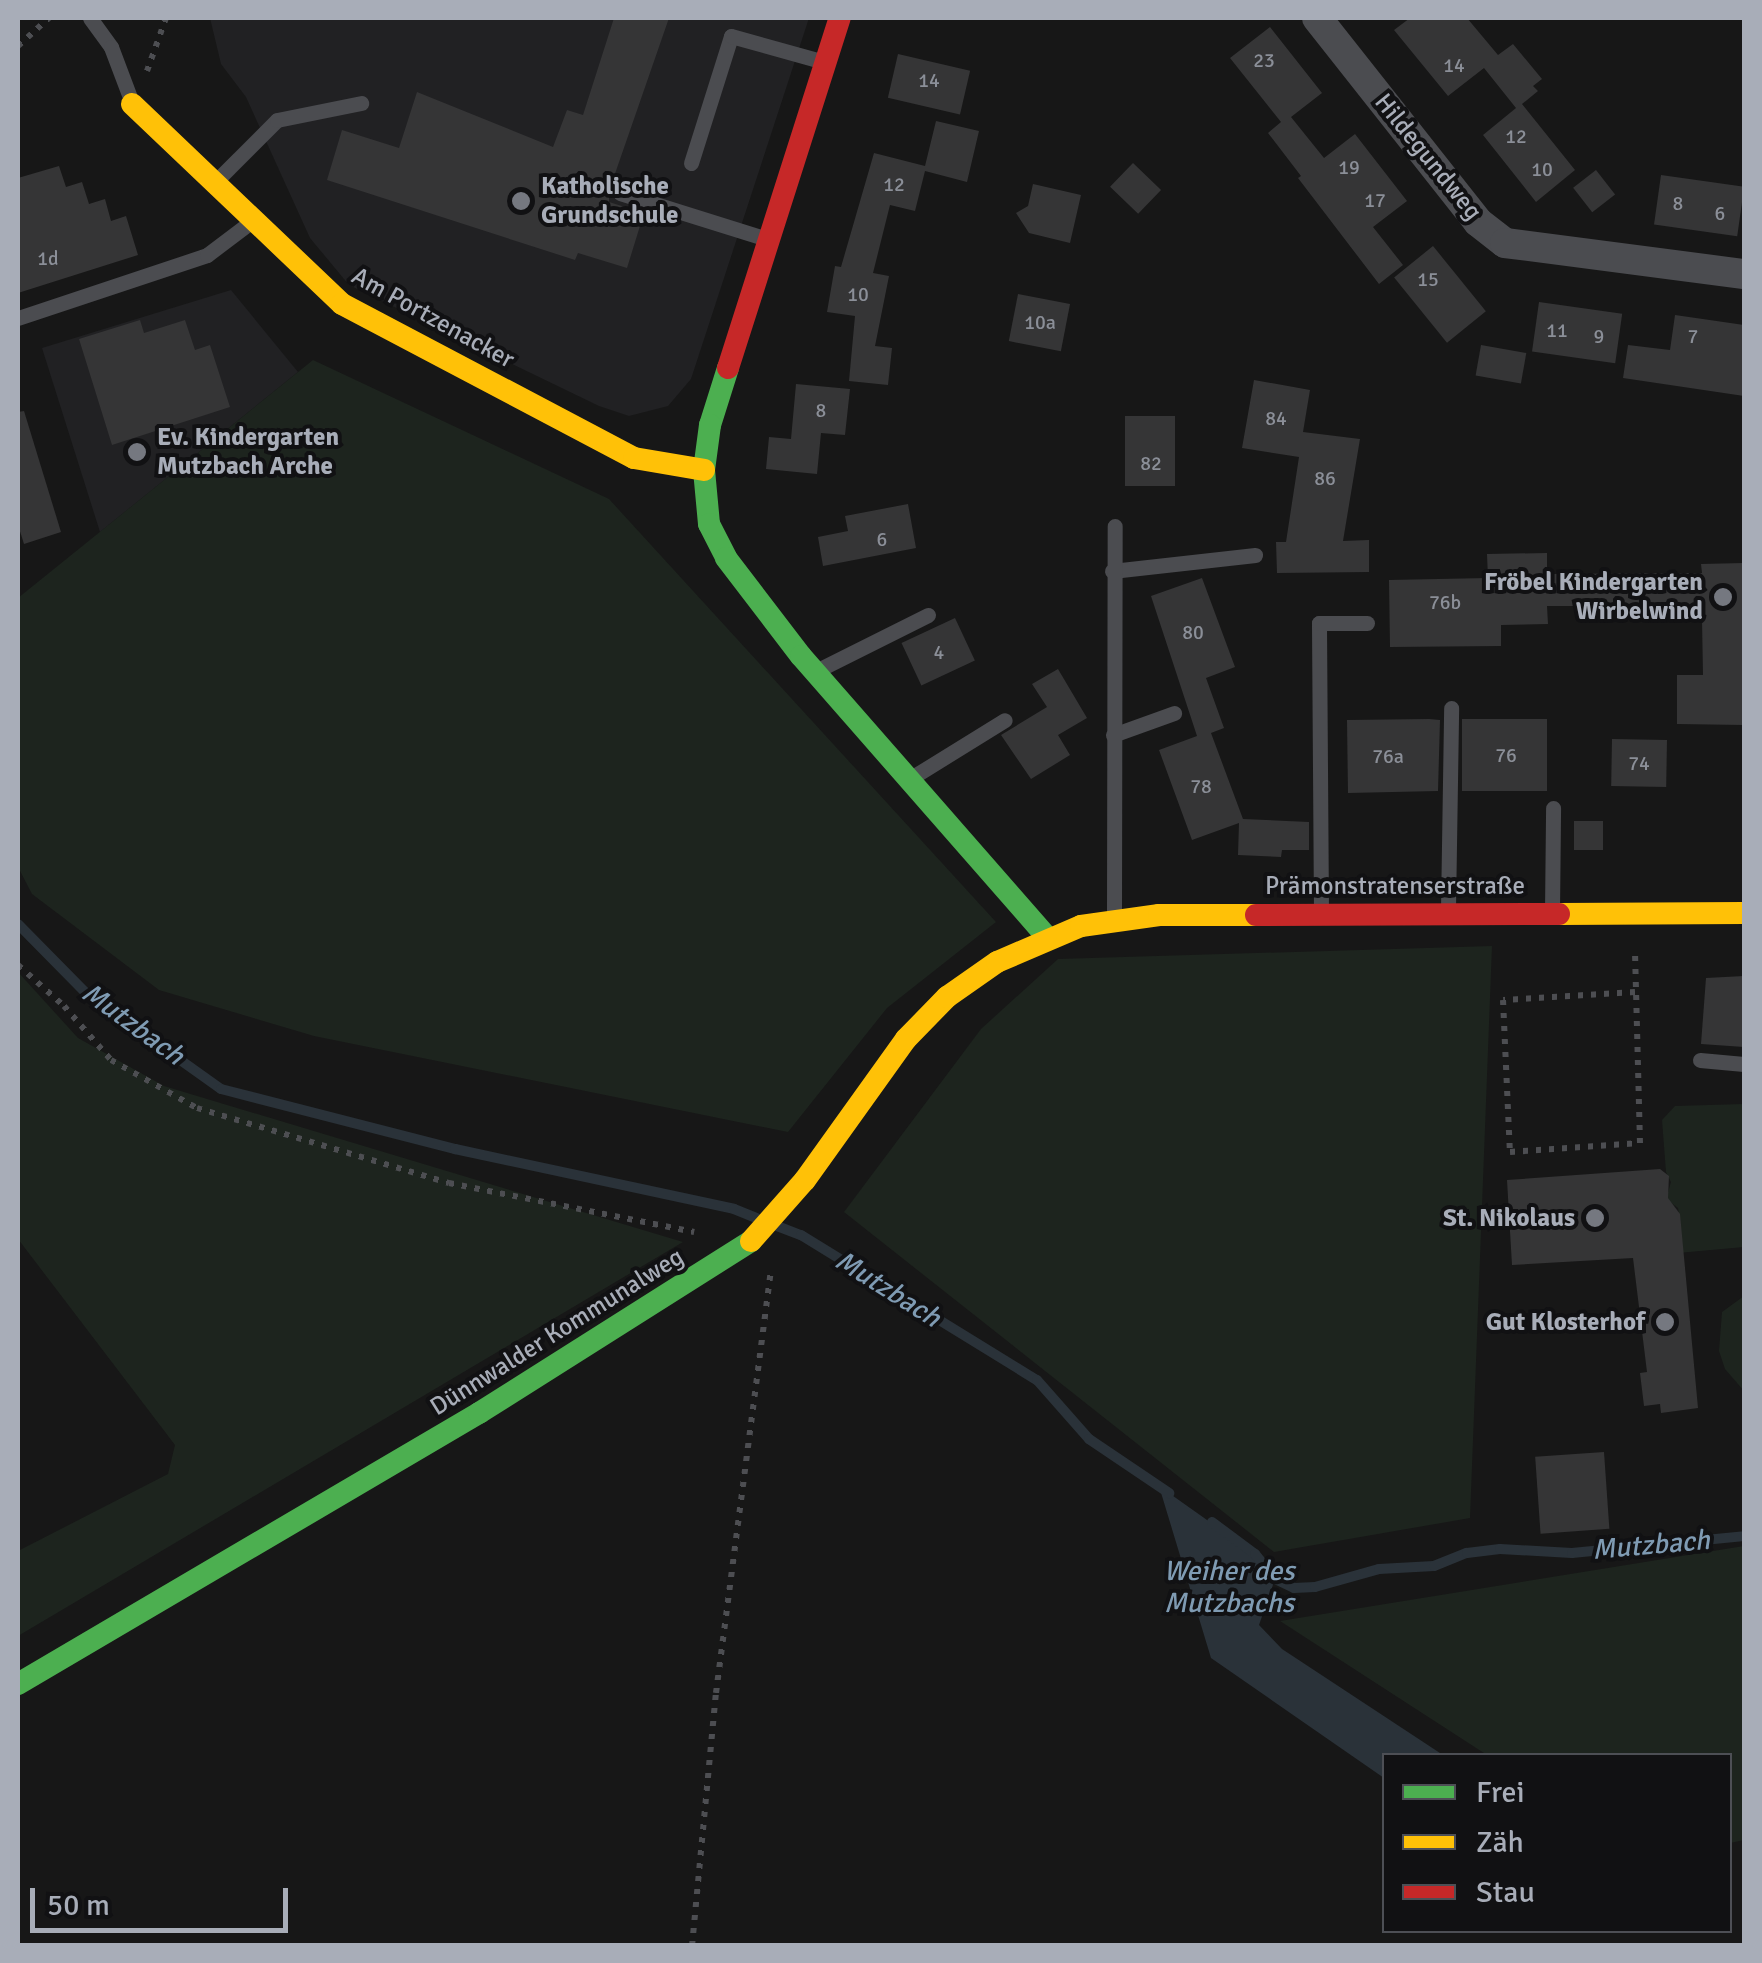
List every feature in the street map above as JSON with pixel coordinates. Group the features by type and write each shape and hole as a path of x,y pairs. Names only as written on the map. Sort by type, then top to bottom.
{"main road":[{"path":"840,18 710,425 704,470 709,524 726,558 814,671 1048,938"},
{"name":"Am Portzenacker","path":"132,104 342,304 634,458 704,470"},
{"name":"Prämonstratenserstraße","path":"1048,938 1114,920 1321,913 1744,913"},
{"name":"Dünnwalder Kommunalweg","path":"18,1684 462,1423 755,1238 805,1180 906,1039 947,997 997,962 1048,938"}],"street":[{"name":"Hildegundweg","path":"1317,18 1478,222 1505,244 1744,274"}],"lane":[{"path":"90,18 111,47 132,104"},
{"path":"691,164 731,36 824,62"},
{"path":"215,182 277,120 361,103"},
{"path":"620,192 768,240"},
{"path":"18,318 207,255 255,220"},
{"path":"1114,920 1115,526"},
{"path":"1112,571 1255,555"},
{"path":"814,671 928,615"},
{"path":"1321,913 1319,623 1367,623"},
{"path":"1448,913 1450,708"},
{"path":"1113,735 1174,713"},
{"path":"908,780 1005,720"},
{"path":"1552,912 1553,808"},
{"path":"1700,1060 1744,1064"}],"path":[{"path":"18,46 48,18"},
{"path":"132,104 166,18"},
{"path":"1635,913 1640,1143 1510,1152 1503,1000 1635,992"},
{"path":"18,965 64,1006 111,1060 197,1108 449,1183 755,1238"},
{"path":"692,1946 716,1693 771,1271"}],"shaded area":[{"name":"Katholische Grundschule","path":"210,18 809,18 691,379 668,406 629,416 599,406 349,285 310,238 246,97 221,64"},
{"name":"Ev. Kindergarten Mutzbach Arche","path":"231,290 298,372 100,532 42,348"},
{"path":"313,360 609,499 996,922 887,1008 788,1132 314,1036 159,990 32,894 18,867 18,598"},
{"path":"1492,946 1470,1518 1274,1552 844,1212 981,1029 1058,959"},
{"path":"18,972 78,1038 164,1086 683,1242 18,1636 18,1551 168,1474 175,1445 18,1239"},
{"path":"1744,1104 1744,1247 1667,1254 1680,1221 1678,1208 1666,1199 1671,1182 1666,1172 1662,1120 1675,1106"},
{"path":"1744,1296 1744,1391 1725,1369 1719,1351 1722,1312"},
{"path":"1744,1546 1744,1840 1732,1843 1732,1753 1484,1753 1280,1621"}],"water":[{"name":"Weiher des Mutzbachs","path":"1159,1486 1255,1554 1275,1579 1259,1625 1282,1649 1440,1753 1382,1753 1382,1777 1211,1658"}],"building":[{"path":"614,18 669,18 609,191 609,202 644,213 627,268 578,253 575,260 327,180 342,130 399,148 417,92 553,147 567,110 583,115"},
{"path":"1410,18 1467,18 1498,55 1513,44 1542,79 1533,86 1538,91 1522,104 1575,170 1536,202 1483,135 1516,108 1484,68 1448,96 1394,30"},
{"path":"1270,27 1322,93 1291,117 1324,158 1355,134 1407,201 1373,227 1403,265 1379,284 1268,133 1281,122 1230,58"},
{"path":"898,54 970,71 960,114 888,98"},
{"path":"936,121 979,131 967,182 925,171 915,211 890,205 873,273 889,276 875,346 892,348 888,385 849,381 855,316 827,312 835,266 841,267 874,153 925,166"},
{"path":"1133,163 1161,190 1138,214 1110,187"},
{"path":"59,166 66,187 82,182 89,204 105,199 111,221 126,216 138,255 18,293 18,178"},
{"path":"1596,170 1615,194 1592,212 1573,188"},
{"path":"1661,175 1744,187 1737,236 1654,225"},
{"path":"1033,184 1081,195 1070,243 1029,233 1016,213 1028,206"},
{"path":"1433,246 1486,311 1447,343 1394,277"},
{"path":"1018,294 1070,304 1061,351 1009,341"},
{"path":"1539,302 1622,314 1615,363 1532,352"},
{"path":"1675,315 1744,325 1744,396 1623,378 1628,345 1670,350"},
{"path":"140,320 144,333 185,320 195,350 210,345 230,407 112,445 79,339"},
{"path":"1481,345 1526,353 1521,384 1476,376"},
{"path":"1254,380 1310,390 1303,432 1360,439 1343,541 1369,540 1369,572 1277,573 1276,542 1286,542 1299,457 1242,448"},
{"path":"796,384 850,389 845,435 821,433 817,474 766,469 769,437 791,439"},
{"path":"24,411 61,532 24,544 18,525 18,412"},
{"path":"1125,416 1175,416 1175,486 1125,486"},
{"path":"908,504 916,548 823,566 818,537 848,531 845,516"},
{"path":"1547,553 1547,574 1702,573 1701,564 1744,563 1744,725 1677,724 1677,675 1703,675 1702,620 1607,621 1607,606 1547,606 1548,624 1501,625 1501,646 1390,647 1389,580 1488,578 1487,554"},
{"path":"1202,578 1235,667 1206,678 1224,728 1211,733 1243,819 1309,822 1309,850 1282,850 1281,857 1238,855 1239,823 1192,840 1159,750 1197,736 1151,596"},
{"path":"955,618 975,661 921,686 902,643"},
{"path":"1058,669 1087,718 1058,735 1070,755 1031,779 1001,735 1047,707 1032,684"},
{"path":"1462,719 1547,719 1547,791 1462,791"},
{"path":"1347,720 1440,720 1438,791 1348,793"},
{"path":"1612,739 1667,740 1666,787 1611,786"},
{"path":"1574,821 1603,821 1603,850 1574,850"},
{"path":"1744,976 1744,1047 1701,1044 1706,978"},
{"name":"St. Nikolaus","path":"1660,1169 1669,1176 1668,1198 1680,1214 1698,1408 1661,1413 1660,1404 1644,1406 1640,1373 1647,1372 1633,1258 1512,1265 1507,1180"},
{"path":"1604,1452 1609,1529 1541,1534 1535,1457"}],"waterway":[{"name":"Mutzbach","path":"18,924 85,992 221,1089 455,1149 734,1209 756,1218"},
{"name":"Mutzbach","path":"777,1226 801,1235 1037,1380 1089,1439 1169,1493"},
{"name":"Mutzbach","path":"1212,1522 1255,1554 1275,1579 1294,1588 1315,1587 1379,1569 1434,1566 1467,1553 1500,1549 1572,1553 1744,1536"}],"traffic: fast":[{"path":"728,368 710,425 704,470 709,524 726,558 801,656 1048,938"},
{"path":"18,1684 479,1413 751,1241"}],"traffic: slow":[{"path":"132,104 342,304 634,458 704,470"},
{"path":"1559,914 1744,913"},
{"path":"751,1241 805,1180 906,1039 947,997 997,962 1081,926 1159,915 1256,915"}],"traffic: jam":[{"path":"728,368 840,18"},
{"path":"1256,915 1559,914"}],"place":[{"name":"Katholische Grundschule","path":"521,201"},
{"name":"Ev. Kindergarten Mutzbach Arche","path":"137,452"},
{"name":"Fröbel Kindergarten Wirbelwind","path":"1723,597"},
{"name":"St. Nikolaus","path":"1595,1218"},
{"name":"Gut Klosterhof","path":"1665,1322"}]}
